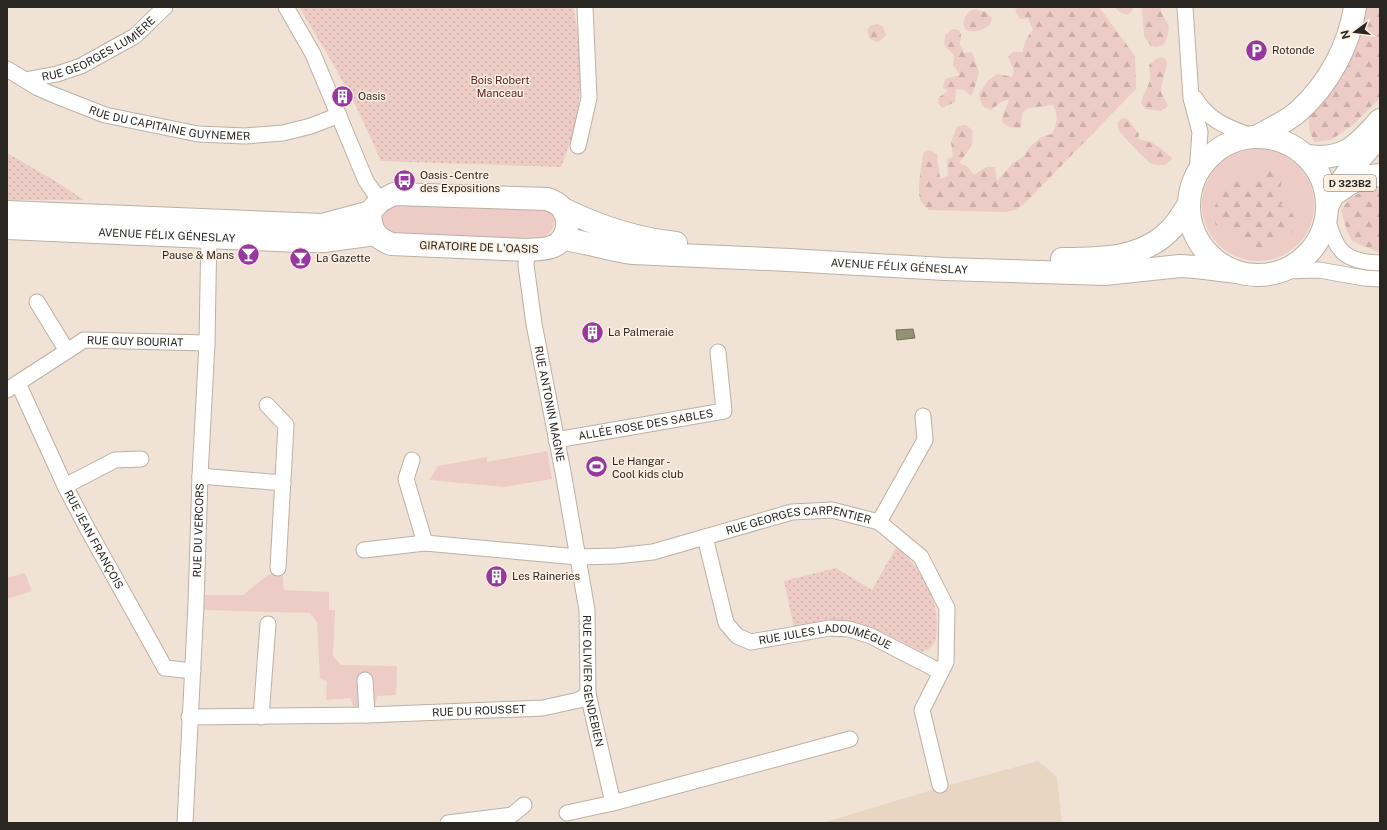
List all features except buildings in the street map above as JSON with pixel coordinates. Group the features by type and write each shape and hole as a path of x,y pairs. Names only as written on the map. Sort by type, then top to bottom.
{"main road":[{"path":"1355,7 1353,20 1338,60 1326,80 1299,111 1255,136 1229,142 1210,155 1197,173 1191,188 1189,204 1192,226 1201,246 1217,262 1237,272 1260,276 1284,271 1304,258 1319,240 1327,212 1343,178 1380,136"},
{"path":"1307,156 1320,158 1340,154 1362,139 1380,120"},
{"path":"1255,136 1276,138 1293,145 1307,156 1318,170 1325,187 1327,212"},
{"name":"D 323B2","path":"1327,212 1340,190 1361,178 1380,175"},
{"path":"375,234 371,224 375,207 394,194 465,195 547,199 556,202 563,209 567,219 567,229 563,239"},
{"name":"AVENUE FÉLIX GÉNESLAY","path":"563,209 589,221 625,233 684,244 1081,259 1127,255 1152,245 1174,227 1189,204"},
{"name":"AVENUE FÉLIX GÉNESLAY","path":"7,228 209,228 322,225 375,207"},
{"name":"AVENUE FÉLIX GÉNESLAY","path":"7,212 209,228 324,241 375,234"},
{"name":"GIRATOIRE DE L'OASIS","path":"375,234 381,240 391,244 527,250 548,248 556,245 563,239"},
{"name":"AVENUE FÉLIX GÉNESLAY","path":"563,239 633,253 797,260 945,269 1105,274 1180,266 1237,272"}],"street":[{"name":"RUE GEORGES LUMIÈRE","path":"24,80 57,74 81,66 135,36 165,7"},
{"path":"286,7 313,54 366,181 375,207"},
{"path":"578,146 589,98 585,7"},
{"path":"1185,7 1191,98 1200,132 1197,173"},
{"name":"RUE DU CAPITAINE GUYNEMER","path":"7,69 38,88 106,115 198,134 245,136 283,133 311,126 339,115"},
{"path":"1191,88 1198,103 1214,121 1255,136"},
{"path":"1327,212 1333,239 1340,249 1356,261 1380,264"},
{"name":"RUE DU VERCORS","path":"185,823 207,343 209,228"},
{"name":"RUE ANTONIN MAGNE","path":"527,250 526,265 534,324 578,558"},
{"path":"1284,271 1319,270 1364,278 1380,279"},
{"path":"37,302 67,351"},
{"name":"RUE GUY BOURIAT","path":"12,387 84,340 207,343"},
{"name":"ALLÉE ROSE DES SABLES","path":"556,440 724,410 718,352"},
{"name":"RUE JEAN FRANÇOIS","path":"12,387 89,532 165,668 192,671"},
{"path":"268,405 286,425 278,568"},
{"path":"879,522 925,440 923,416"},
{"path":"65,486 115,460 141,459"},
{"path":"412,460 406,479 425,543"},
{"path":"200,476 283,483"},
{"name":"RUE GEORGES CARPENTIER","path":"364,550 425,543 578,558 616,556 653,552 792,512 832,510 879,522 921,557 947,608 946,662 922,710 940,785"},
{"name":"RUE JULES LADOUMÈGUE","path":"705,537 726,623 737,636 751,642 830,628 850,629 871,636 941,672"},
{"name":"RUE OLIVIER GENDEBIEN","path":"578,558 587,610 588,694 613,803"},
{"path":"261,717 268,624"},
{"path":"365,680 367,715"},
{"name":"RUE DU ROUSSET","path":"189,717 367,715 454,710 543,708 578,700 588,694"},
{"path":"567,813 613,803 850,739"},
{"path":"448,823 512,814 524,805"}],"shaded area":[{"path":"913,329 915,338 897,340 896,330"},
{"path":"1038,761 1057,777 1062,823 822,823 945,786"}],"green space":[{"name":"Bois Robert Manceau","path":"299,7 573,7 579,37 580,83 578,121 561,167 381,161 359,112 332,62"},
{"path":"1018,7 1099,7 1135,56 1136,89 1024,204 1015,210 1004,212 929,210 922,202 919,191 923,153 930,150 937,154 940,179 948,176 947,159 953,157 951,142 957,126 966,125 972,130 970,148 959,163 968,167 974,175 986,167 995,167 997,181 1012,164 1024,156 1029,148 1041,137 1052,134 1057,120 1053,105 1029,108 1022,113 1021,128 1009,127 1002,122 1009,99 1001,102 991,110 982,106 979,94 988,80 998,74 1012,77 1014,70 1008,57 1013,52 1023,52 1026,40 1033,30 1028,18 1020,19 1015,10"},
{"path":"1114,7 1133,7 1133,10 1127,15"},
{"path":"1142,7 1161,7 1162,13 1169,28 1164,44 1157,47 1151,46 1144,36"},
{"path":"1362,7 1380,7 1380,98 1354,124 1331,140 1314,142 1309,129 1309,114"},
{"path":"974,9 986,12 992,18 990,25 978,31 966,30 963,23 967,13"},
{"path":"878,24 883,27 886,35 881,40 876,42 869,38 867,30 871,25"},
{"path":"952,29 959,30 961,35 960,44 964,53 972,52 979,72 971,96 964,90 956,89 955,102 942,108 938,103 939,97 948,91 943,88 945,79 960,75 953,65 954,55 944,45 945,35"},
{"path":"1163,57 1167,61 1161,90 1168,106 1161,111 1146,109 1141,103 1149,82 1149,65 1156,59"},
{"path":"1122,118 1128,119 1139,134 1138,139 1148,141 1172,158 1164,165 1153,164 1146,159 1119,131 1117,123"},
{"path":"1258,149 1280,153 1298,165 1310,183 1314,205 1310,227 1298,245 1280,257 1258,261 1236,257 1218,245 1206,227 1202,205 1206,183 1218,165 1236,153"},
{"path":"7,153 55,181 84,200 7,200"},
{"path":"1271,169 1280,177 1280,189 1284,195 1285,202 1280,205 1291,212 1293,216 1295,223 1293,232 1283,235 1277,234 1273,242 1268,246 1252,249 1243,243 1240,238 1240,231 1232,227 1216,225 1212,213 1217,200 1214,195 1218,187 1227,180 1235,183 1240,178 1244,177 1255,182"},
{"path":"1369,188 1380,189 1380,253 1352,241 1346,228 1341,210 1350,198"},
{"path":"389,205 541,205 551,212 554,225 547,235 539,239 395,238 380,226 382,211"},
{"path":"547,451 552,479 504,487 429,480 438,466 487,457 487,462"},
{"path":"897,546 920,573 935,605 937,634 934,644 930,648 922,652 886,634 866,626 856,624 847,623 794,628 784,581 836,568 872,590"},
{"path":"282,571 284,590 329,592 329,610 335,610 333,656 341,665 397,666 396,695 377,696 375,705 353,707 351,698 326,700 327,681 320,679 317,622 310,613 204,610 205,595 243,595 269,574"},
{"path":"25,573 32,591 7,599 7,578"}],"place":[{"name":"Rotonde","path":"1256,50"},
{"name":"Oasis","path":"343,96"},
{"name":"Oasis - Centre des Expositions","path":"404,181"},
{"name":"Pause & Mans","path":"249,255"},
{"name":"La Gazette","path":"301,258"},
{"name":"La Palmeraie","path":"592,332"},
{"name":"Le Hangar - Cool kids club","path":"596,467"},
{"name":"Les Raineries","path":"496,576"}]}
